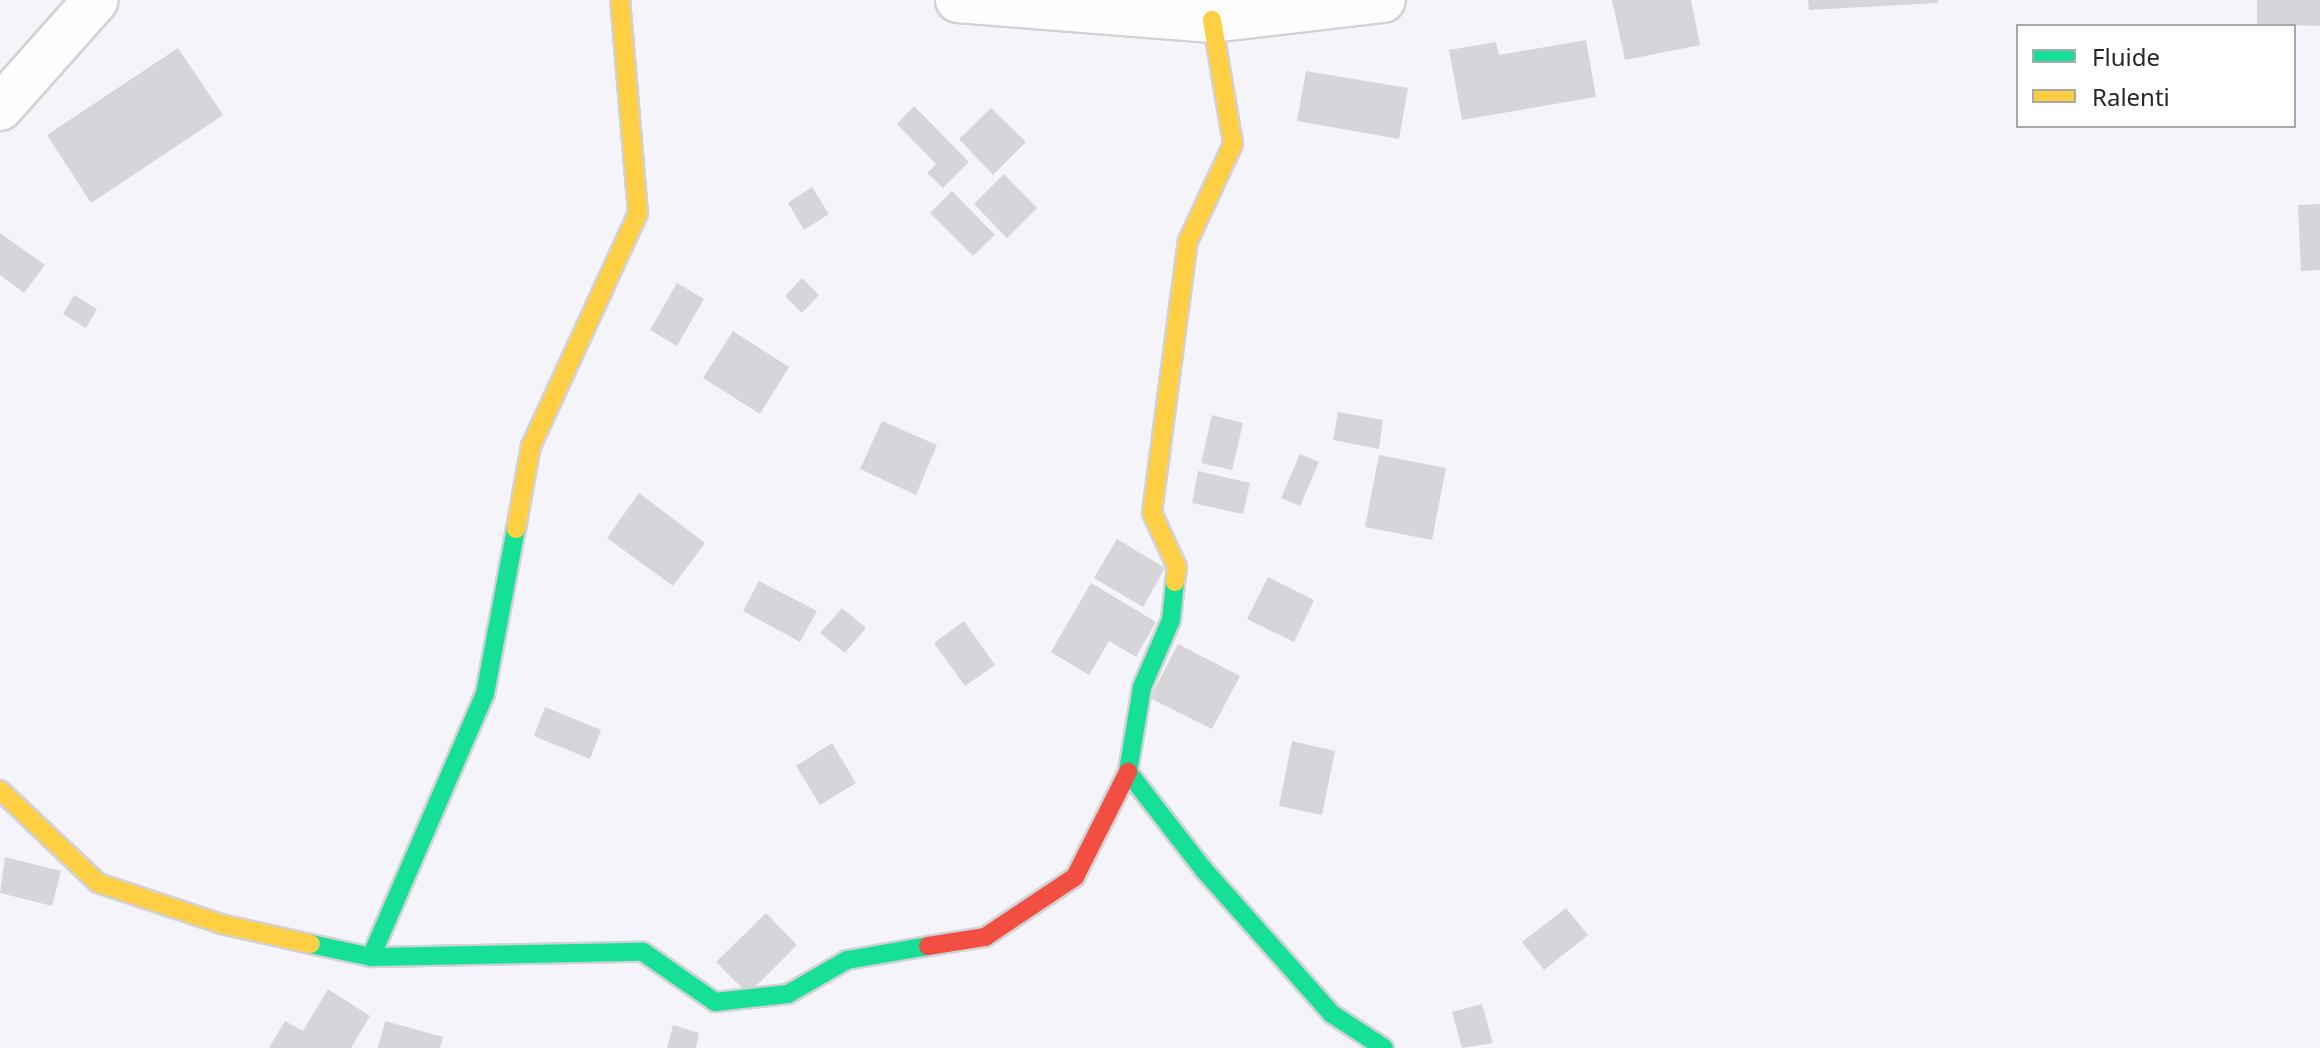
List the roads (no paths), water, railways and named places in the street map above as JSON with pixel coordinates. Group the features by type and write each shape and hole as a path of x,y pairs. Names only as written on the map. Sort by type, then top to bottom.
{"street":[{"path":"0,108 96,0"},
{"path":"371,957 485,694 531,446 638,213 627,27 620,0"},
{"path":"958,0 1212,20 1383,0"},
{"path":"0,790 98,883 221,924 371,957 643,952 715,1002 788,994 847,960 985,937 1075,877 1128,772 1142,687 1171,620 1177,567 1152,513 1188,241 1233,144 1212,20"},
{"path":"1128,772 1204,870 1332,1014 1384,1048"}]}
